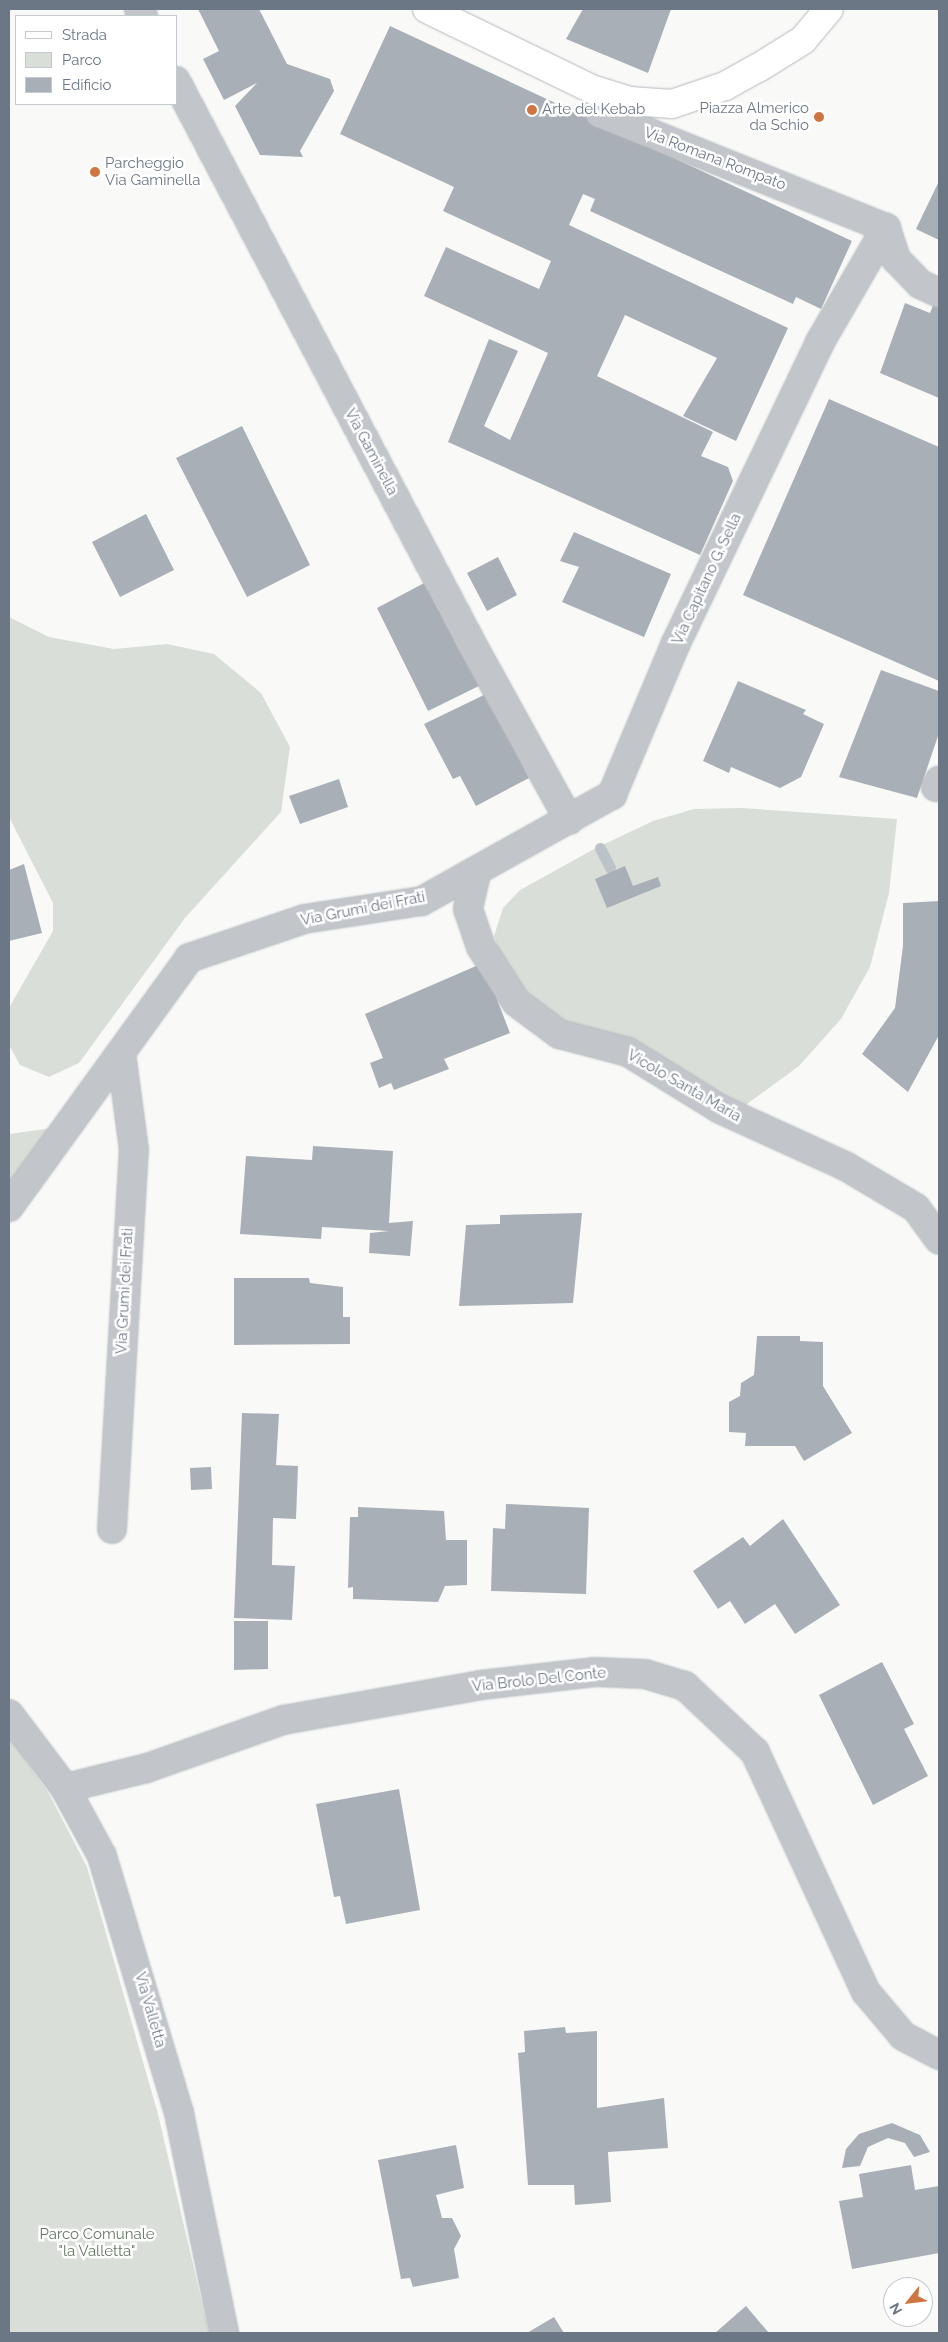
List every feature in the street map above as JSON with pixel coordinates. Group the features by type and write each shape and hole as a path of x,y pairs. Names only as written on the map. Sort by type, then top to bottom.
{"street":[{"path":"427,9 594,90 630,101 672,104 725,86 803,40 829,9"},
{"name":"Via Gaminella","path":"178,85 569,820"},
{"name":"Via Romana Rompato","path":"594,90 600,113 886,228"},
{"path":"886,228 896,259 920,284 939,293"},
{"name":"Via Capitano G. Sella","path":"476,874 612,795 676,645 820,342 886,228"},
{"name":"Via Grumi dei Frati","path":"9,1207 189,958 304,920 422,901 476,874"},
{"name":"Vicolo Santa Maria","path":"476,874 468,909 481,947 516,1002 559,1034 628,1052 720,1109 848,1167 916,1208 939,1240"},
{"name":"Via Grumi dei Frati","path":"112,1529 134,1150 121,1054"},
{"name":"Via Brolo Del Conte","path":"65,1788 147,1768 283,1720 481,1685 595,1672 644,1674 685,1686 755,1752 866,1992 903,2036 939,2055"},
{"name":"Via Valletta","path":"9,1714 65,1788 102,1856 130,1938 179,2113 224,2333"}],"green space":[{"path":"9,617 49,637 114,649 167,644 214,654 261,693 290,747 281,812 185,918 79,1063 49,1077 20,1065 9,1045 10,1006 53,931 53,903 9,817"},
{"path":"742,808 897,819 889,893 870,967 841,1019 799,1066 740,1109 559,1023 524,999 503,963 494,936 503,908 520,890 596,848 653,821 694,809"},
{"path":"52,1128 9,1190 9,1134"},
{"name":"Parco Comunale \"la Valletta\"","path":"9,1737 48,1792 87,1867 158,2114 209,2333 9,2333"}],"building":[{"path":"198,9 259,9 287,64 330,79 334,91 300,151 303,157 260,155 235,106 257,83 224,100 203,59 219,51"},
{"path":"583,9 671,9 648,73 566,39"},
{"path":"390,26 852,241 821,309 796,297 793,304 590,211 595,199 583,194 569,225 788,328 736,441 683,416 717,358 625,315 597,376 713,432 701,456 728,467 733,481 700,555 448,442 489,339 518,351 484,426 510,440 548,353 424,296 446,247 539,289 551,261 443,211 454,187 340,134"},
{"path":"939,181 939,240 916,229"},
{"path":"905,303 930,313 934,303 939,305 939,398 880,373"},
{"path":"829,399 939,447 939,681 743,595"},
{"path":"242,426 310,565 247,597 176,458"},
{"path":"146,514 174,570 120,597 92,542"},
{"path":"574,532 671,574 644,637 562,602 579,567 560,561"},
{"path":"498,557 517,595 487,611 467,573"},
{"path":"428,581 481,685 428,711 377,608"},
{"path":"881,670 939,691 939,733 917,798 839,777"},
{"path":"738,681 806,710 803,714 824,724 801,777 780,788 731,767 729,773 703,761"},
{"path":"486,694 529,778 476,806 460,776 453,779 424,724"},
{"path":"339,779 348,807 300,824 289,796"},
{"path":"24,864 42,933 9,941 9,870"},
{"path":"625,866 633,886 658,877 661,886 607,908 595,879"},
{"path":"939,901 939,1035 908,1092 862,1054 895,1008 903,946 903,903"},
{"path":"483,963 510,1033 444,1059 449,1069 394,1090 391,1083 379,1088 370,1063 383,1058 365,1014"},
{"path":"313,1146 393,1151 389,1223 413,1221 410,1256 369,1253 370,1233 389,1231 322,1227 321,1239 240,1234 246,1156 312,1160"},
{"path":"582,1213 573,1303 459,1306 466,1225 500,1224 500,1215"},
{"path":"234,1278 309,1278 310,1283 343,1287 343,1317 350,1317 350,1344 234,1345"},
{"path":"757,1336 800,1336 800,1341 823,1342 823,1386 852,1433 804,1461 795,1446 745,1446 746,1433 729,1432 729,1402 740,1396 741,1383 754,1375"},
{"path":"242,1413 279,1414 276,1465 298,1466 296,1519 273,1518 272,1565 295,1566 292,1620 234,1618"},
{"path":"211,1467 212,1489 191,1490 190,1468"},
{"path":"506,1504 589,1508 586,1594 491,1591 493,1528 505,1529"},
{"path":"358,1507 444,1511 446,1540 467,1540 467,1585 445,1586 438,1602 353,1599 353,1587 348,1588 350,1517 358,1517"},
{"path":"783,1519 840,1605 795,1634 775,1604 745,1624 730,1601 718,1609 693,1571 743,1537 750,1546"},
{"path":"234,1621 268,1621 268,1669 234,1670"},
{"path":"882,1662 914,1724 904,1729 928,1776 873,1805 819,1695"},
{"path":"399,1789 420,1910 346,1924 340,1896 334,1897 316,1804"},
{"path":"565,2027 566,2033 597,2031 597,2108 664,2098 668,2148 608,2152 611,2202 575,2205 574,2185 528,2185 518,2053 525,2052 524,2031"},
{"path":"892,2123 920,2135 930,2152 914,2157 905,2143 888,2138 868,2147 860,2166 842,2168 846,2149 859,2134"},
{"path":"456,2145 464,2188 436,2195 442,2218 452,2218 461,2236 454,2249 459,2278 413,2287 410,2278 401,2279 378,2160"},
{"path":"911,2165 915,2190 939,2186 939,2253 852,2269 839,2201 863,2197 859,2174"},
{"path":"746,2306 769,2333 715,2333"},
{"path":"554,2317 564,2333 527,2333"}],"waterway":[{"path":"600,848 610,868"}],"place":[{"name":"Arte del Kebab","path":"532,110"},
{"name":"Piazza Almerico da Schio","path":"819,117"},
{"name":"Parcheggio Via Gaminella","path":"95,172"}]}
